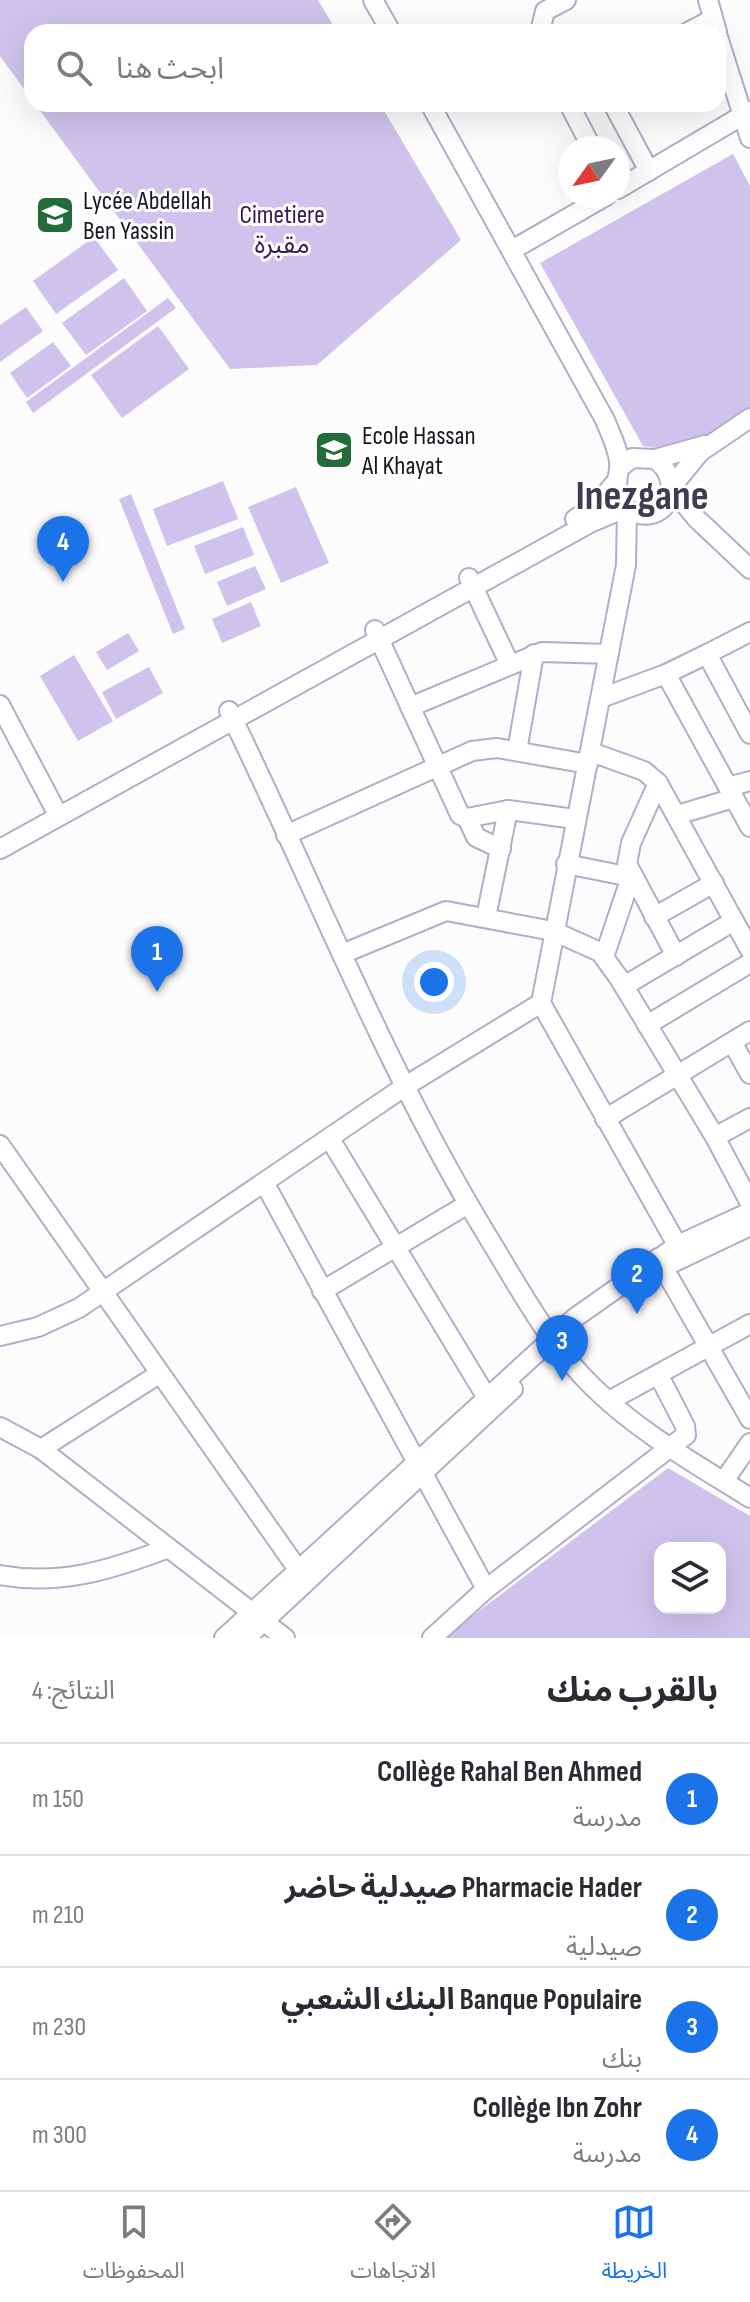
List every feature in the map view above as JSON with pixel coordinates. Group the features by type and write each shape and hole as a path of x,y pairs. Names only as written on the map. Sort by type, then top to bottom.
{"street":[{"path":"374,0 387,24"},
{"path":"542,24 545,11 566,0"},
{"path":"708,0 715,24"},
{"path":"726,58 750,138"},
{"path":"434,112 605,420 617,498 626,509 626,565 541,1003 681,1251"},
{"path":"573,112 586,136"},
{"path":"617,112 649,171"},
{"path":"630,182 745,114"},
{"path":"512,250 585,208"},
{"path":"672,487 711,443 750,418"},
{"path":"605,420 670,474 672,487 668,501 653,513 626,565"},
{"path":"0,839 231,716 471,582 590,511 616,476 648,457 711,443"},
{"path":"672,487 705,527 750,569"},
{"path":"471,582 588,524 626,509 705,527"},
{"path":"471,582 510,665"},
{"path":"378,634 456,811 467,818 476,837 501,849"},
{"path":"601,698 666,674 748,636"},
{"path":"410,707 534,654 551,650 609,654"},
{"path":"517,751 534,654"},
{"path":"707,654 750,734"},
{"path":"666,674 750,827"},
{"path":"0,705 55,809"},
{"path":"231,716 404,1087 468,1204 554,1343 609,1401 672,1449 750,1498"},
{"path":"0,849 231,716"},
{"path":"286,835 482,748 590,758 644,771 658,783 677,815 750,950"},
{"path":"677,815 750,781"},
{"path":"658,783 631,843 627,864 631,877 676,956"},
{"path":"467,818 508,810 575,819"},
{"path":"486,917 508,810"},
{"path":"566,864 631,877"},
{"path":"604,957 631,877"},
{"path":"654,917 714,883"},
{"path":"342,954 436,913 455,911 553,931 590,946 604,957 624,986 715,1137 750,1203"},
{"path":"624,986 734,921"},
{"path":"647,1025 750,963"},
{"path":"1,1335 38,1327 103,1293 404,1087 541,1003"},
{"path":"605,1119 750,1031"},
{"path":"732,1042 750,1074"},
{"path":"715,1137 750,1118"},
{"path":"330,1139 490,1403"},
{"path":"0,1145 303,1578"},
{"path":"265,1184 418,1470 486,1589"},
{"path":"322,1291 468,1204"},
{"path":"246,1638 259,1620 554,1343 661,1263 750,1212"},
{"path":"681,1251 750,1226"},
{"path":"661,1263 750,1419"},
{"path":"609,1401 750,1324"},
{"path":"41,1449 159,1374"},
{"path":"432,1638 486,1589 672,1449 687,1432 658,1374"},
{"path":"0,1427 41,1449 166,1549 285,1638"},
{"path":"724,1481 750,1443"},
{"path":"0,1575 40,1580 78,1578 166,1549"},
{"path":"224,1638 259,1620"}],"green space":[{"path":"0,0 318,0 332,24 24,24 24,89 0,56"},
{"name":"Cimetiere مقبرة","path":"41,112 385,112 461,240 317,365 230,369"},
{"path":"733,154 750,186 750,413 684,452 643,446 540,263"},
{"path":"94,237 118,270 56,314 33,281"},
{"path":"124,278 147,311 86,355 62,323"},
{"path":"168,298 176,308 33,413 26,402"},
{"path":"26,307 43,331 0,362 0,325"},
{"path":"158,326 189,369 122,418 91,375"},
{"path":"53,342 71,366 27,398 10,373"},
{"path":"223,481 238,519 167,546 153,509"},
{"path":"296,487 329,563 281,583 248,507"},
{"path":"131,494 185,629 173,634 119,499"},
{"path":"243,527 254,555 205,574 194,546"},
{"path":"255,566 266,589 227,606 217,582"},
{"path":"251,602 261,626 222,643 212,619"},
{"path":"128,633 139,651 107,670 96,652"},
{"path":"74,655 113,721 78,741 40,676"},
{"path":"149,667 163,693 116,719 102,692"},
{"path":"668,1468 750,1516 750,1638 443,1638"}],"place":[{"name":"Lycée Abdellah Ben Yassin","path":"55,215"},
{"name":"Ecole Hassan Al Khayat","path":"334,450"},
{"name":"Collège Ibn Zohr","path":"63,582"},
{"name":"Collège Rahal Ben Ahmed","path":"157,992"},
{"name":"Pharmacie Hader صيدلية حاضر","path":"637,1314"},
{"name":"Banque Populaire البنك الشعبي","path":"562,1381"}],"district":[{"name":"Inezgane","path":"642,494"}]}
